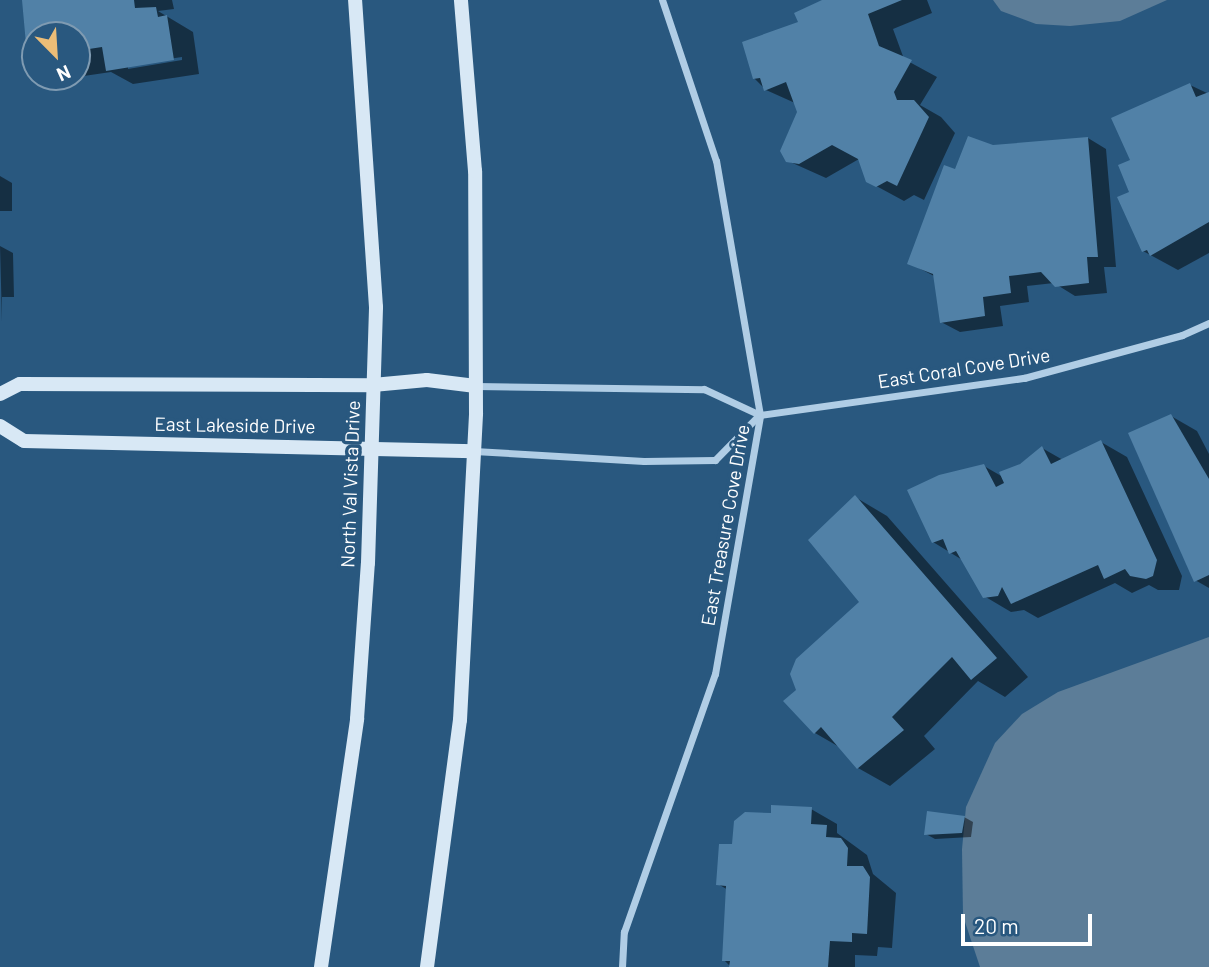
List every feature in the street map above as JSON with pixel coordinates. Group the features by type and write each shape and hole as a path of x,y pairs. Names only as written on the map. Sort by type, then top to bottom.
{"main road":[{"name":"North Val Vista Drive","path":"321,967 358,719 376,307 355,0"},
{"path":"427,967 460,720 474,451 475,171 461,0"},
{"name":"East Lakeside Drive","path":"0,394 20,384 373,385 427,380 475,386"},
{"name":"East Lakeside Drive","path":"0,426 24,441 371,446 474,451"}],"street":[{"name":"East Treasure Cove Drive","path":"622,967 624,932 715,674 760,415 716,161 662,0"},
{"name":"East Coral Cove Drive","path":"760,415 1024,378 1182,335 1209,323"},
{"path":"474,451 644,461 715,460 760,415 705,389 475,386"}],"water":[{"path":"993,0 1167,0 1120,21 1070,26 1036,24 1001,11"},
{"path":"1209,637 1209,967 980,967 963,916 962,849 966,807 995,743 1022,714 1058,692"}],"building":[{"path":"22,0 134,0 135,8 156,7 158,17 167,15 174,60 106,71 102,47 91,49 91,21 24,21"},
{"path":"822,0 902,0 868,14 879,46 912,60 894,92 897,100 914,100 929,117 897,186 887,181 876,187 866,182 858,159 832,145 799,164 786,162 780,151 797,112 786,82 764,91 760,78 753,79 742,42 798,22 794,13"},
{"path":"1190,83 1196,97 1209,92 1209,222 1150,256 1147,250 1142,252 1117,197 1129,192 1118,165 1130,160 1111,118"},
{"path":"968,136 993,145 1088,137 1098,257 1087,257 1089,283 1055,287 1041,272 1009,276 1011,293 983,297 985,316 940,323 933,274 907,264 944,165 955,169"},
{"path":"1171,414 1209,479 1209,575 1194,582 1128,433"},
{"path":"1101,440 1157,560 1153,576 1146,579 1130,576 1125,569 1104,579 1098,565 1011,604 1002,587 998,596 983,598 956,551 949,554 943,539 932,543 907,490 939,475 984,464 996,487 1004,483 999,472 1020,464 1042,446 1051,464"},
{"path":"855,495 997,658 971,680 952,657 892,717 904,730 857,769 821,727 814,734 783,701 796,690 790,674 796,659 859,602 808,540"},
{"path":"771,805 812,807 811,824 827,825 826,837 841,838 848,848 847,866 863,866 870,877 867,934 852,933 852,942 830,941 828,967 729,967 730,961 722,961 726,886 716,885 719,844 732,844 734,821 745,812 771,813"},
{"path":"927,811 965,816 962,833 924,835"}]}
